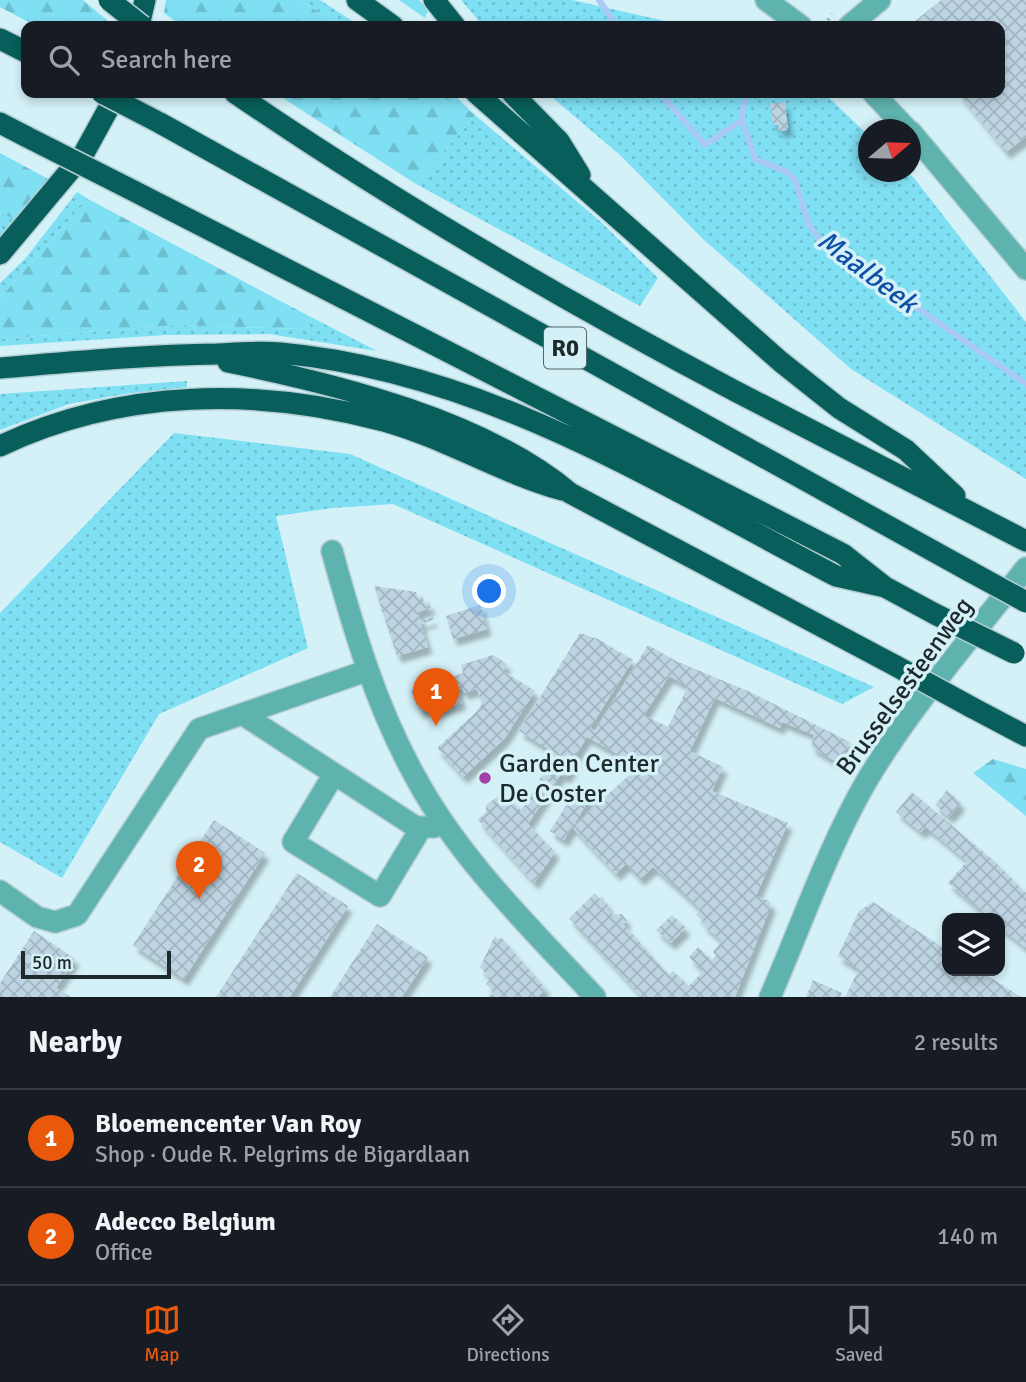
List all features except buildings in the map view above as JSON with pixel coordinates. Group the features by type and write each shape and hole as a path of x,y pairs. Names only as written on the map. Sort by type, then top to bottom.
{"highway":[{"path":"109,0 135,21"},
{"path":"142,21 145,0"},
{"path":"358,0 386,21"},
{"path":"434,0 451,21"},
{"path":"0,38 21,49"},
{"name":"R0","path":"112,98 1026,602"},
{"path":"0,254 83,155 114,98"},
{"path":"243,98 368,180 507,264 733,390 1026,541"},
{"path":"482,98 781,362 839,408 906,450 972,512"},
{"path":"517,98 559,141 592,195"},
{"name":"R0","path":"0,123 843,554 885,587 1020,656"},
{"path":"0,368 192,354 279,352 352,364 453,389 540,421 836,576 885,587"},
{"path":"192,354 287,374 429,418 540,467 570,492 1026,736"},
{"path":"0,446 70,419 126,405 181,399 273,401 385,422 481,457 538,484 570,492"}],"street":[{"path":"766,0 795,21"},
{"path":"855,21 880,0"},
{"path":"878,98 898,119"},
{"path":"921,145 1026,269"},
{"path":"332,551 366,671 417,782 489,883 595,997"},
{"name":"Brusselsesteenweg","path":"769,997 835,844 866,783 890,745 1026,568"},
{"path":"0,891 37,917 55,922 76,915 199,729 366,671"},
{"path":"242,714 416,827 446,825"},
{"path":"334,774 293,842 380,895 421,828"}],"green space":[{"path":"0,0 83,0 108,21 27,21 0,7"},
{"path":"166,0 300,0 332,21 175,21 164,13"},
{"path":"300,0 320,0 352,21 332,21"},
{"path":"399,0 419,0 428,10 425,18"},
{"path":"461,0 572,0 665,21 479,21"},
{"path":"283,98 448,98 475,115 416,184"},
{"path":"447,98 457,98 601,222 658,278 640,306 416,184 474,116"},
{"path":"553,98 829,98 858,125 858,182 917,182 1026,322 1026,479 851,369 703,239 620,155"},
{"path":"0,153 50,180 17,221 0,212"},
{"path":"77,192 88,199 0,298 0,283 25,259"},
{"path":"88,199 309,316 304,329 175,325 0,339 0,298"},
{"path":"0,212 17,221 0,237"},
{"path":"309,316 377,351 269,334 166,335 0,346 0,339 175,325 304,329"},
{"path":"187,381 187,387 69,404 0,430 0,394"},
{"path":"174,433 350,454 874,687 842,704 393,504 333,508 276,516 308,648 159,714 62,878 0,842 0,613"},
{"path":"993,759 1026,769 1026,816 973,773"}],"waterway":[{"path":"599,0 614,21"},
{"path":"664,98 705,145 742,120"},
{"name":"Maalbeek","path":"744,98 742,120 755,159 787,172 795,180 808,223 819,239 1026,384"}],"place":[{"name":"Bloemencenter Van Roy","path":"436,726"},
{"name":"Garden Center De Coster","path":"485,778"},
{"name":"Adecco Belgium","path":"199,899"}]}
